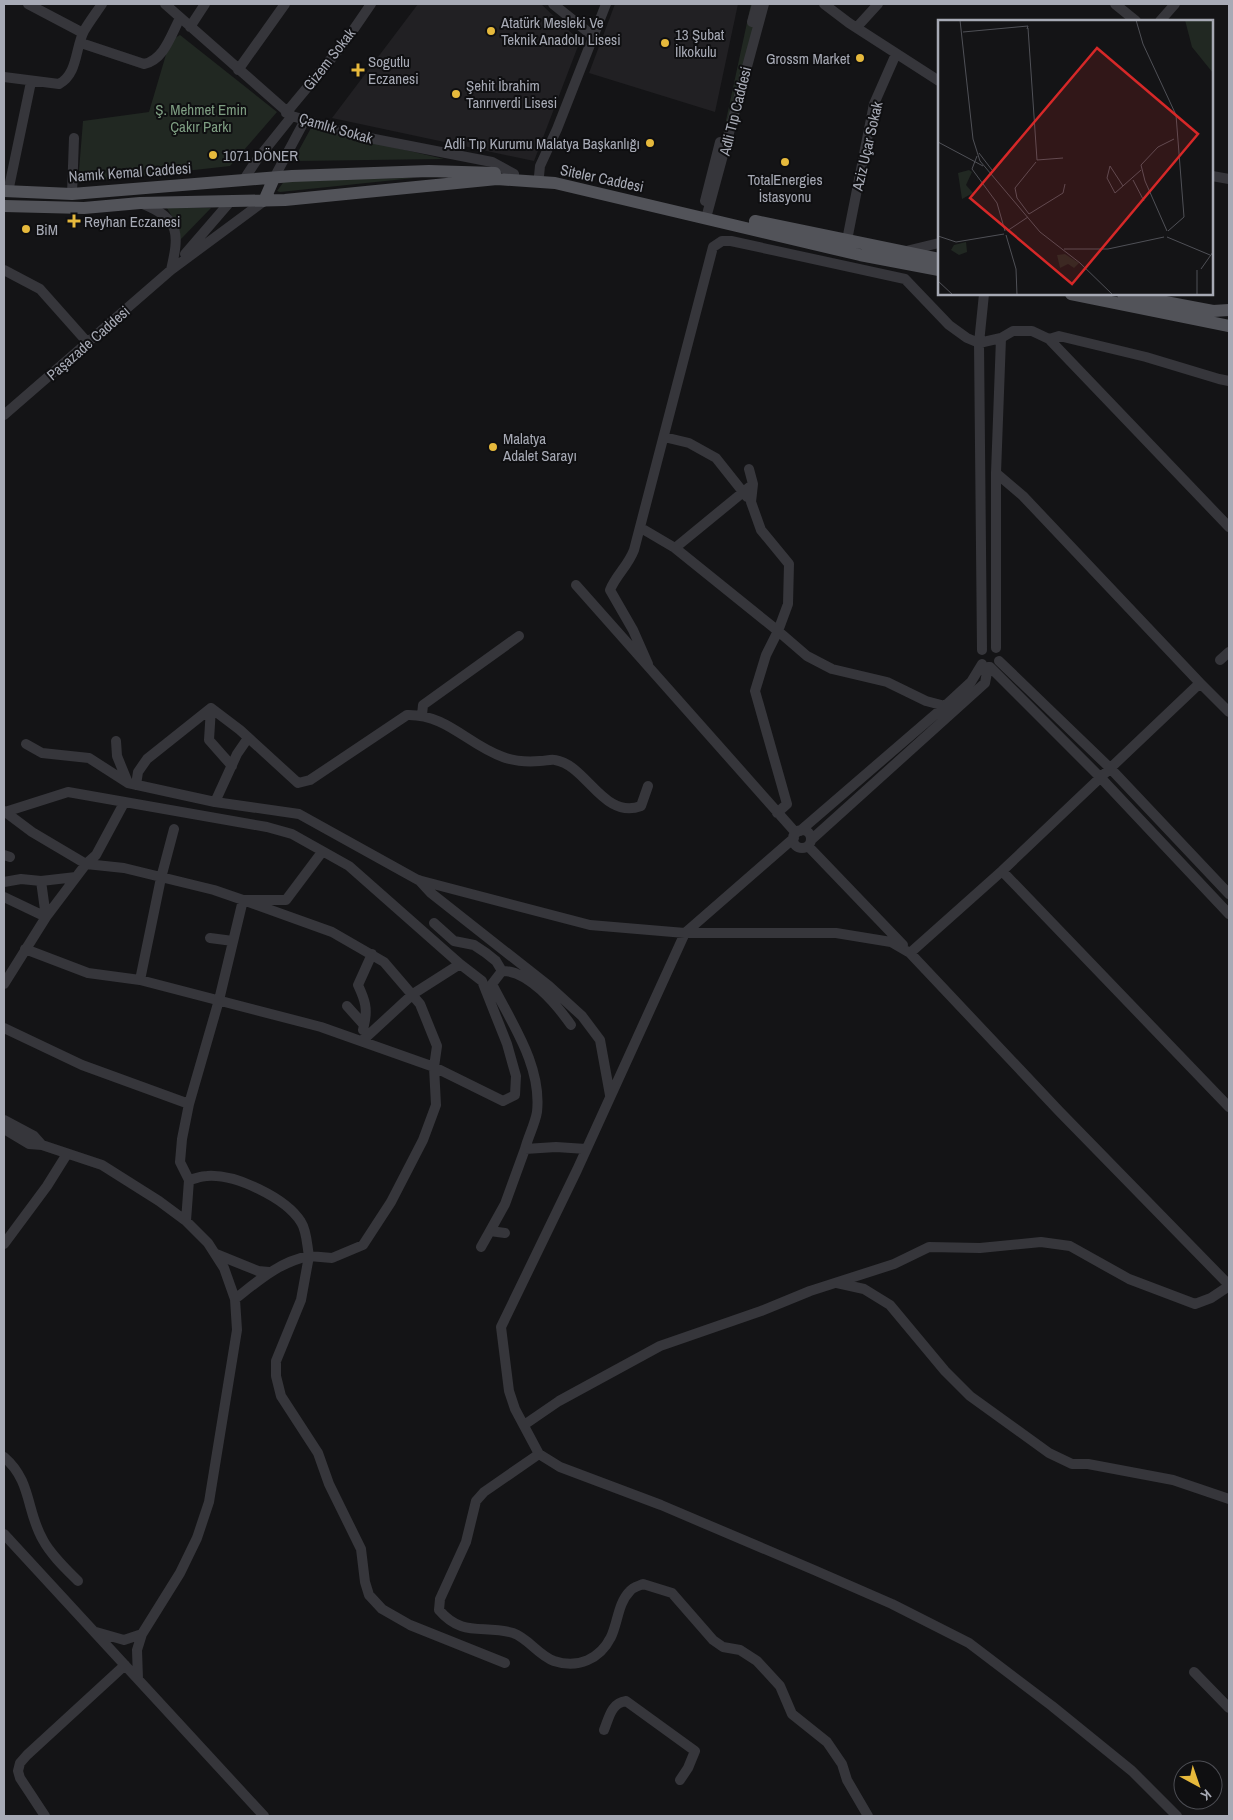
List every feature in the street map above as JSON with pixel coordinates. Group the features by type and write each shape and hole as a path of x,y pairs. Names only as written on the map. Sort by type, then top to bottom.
{"main road":[{"name":"Siteler Caddesi","path":"258,180 429,171 539,176 576,181 860,255 938,270"},
{"path":"264,201 274,178"},
{"name":"Siteler Caddesi","path":"230,203 497,179 555,183 938,259"},
{"name":"Namık Kemal Caddesi","path":"6,192 72,194 258,180"},
{"path":"4,207 84,208 140,203 230,203 243,181"},
{"path":"1076,295 1229,326"},
{"path":"1128,295 1213,311 1229,310"}],"street":[{"path":"28,4 82,38 144,64 158,58 180,18"},
{"path":"4,77 31,82 59,84 65,81 70,74 82,38 102,4"},
{"name":"Çamlık Sokak","path":"165,4 289,114 354,136 492,162 514,174"},
{"path":"190,27 205,4"},
{"path":"238,70 285,4"},
{"name":"Gizem Sokak","path":"243,181 289,114 371,4"},
{"path":"553,4 593,36"},
{"path":"539,176 540,166 557,129 606,4"},
{"name":"Adli Tıp Caddesi","path":"704,214 757,4"},
{"name":"Adli Tıp Caddesi","path":"704,214 764,4"},
{"path":"857,27 878,4"},
{"path":"1115,4 1135,20"},
{"path":"1161,20 1175,4"},
{"path":"823,5 938,80"},
{"name":"Aziz Uçar Sokak","path":"847,240 874,104 896,54"},
{"path":"6,192 31,82"},
{"path":"274,178 305,120"},
{"path":"72,194 74,138"},
{"path":"1213,176 1229,179"},
{"name":"Paşazade Caddesi","path":"4,415 171,270 264,201"},
{"path":"140,203 156,209 170,219 175,229 177,240 171,270"},
{"name":"Paşazade Caddesi","path":"171,270 230,203"},
{"path":"648,664 633,630 610,590 613,581 630,563 641,528 713,247 722,241 731,241 905,279 949,325 967,338 979,342 1001,338 1013,331 1032,331 1049,339 1229,526"},
{"path":"904,252 938,243"},
{"path":"4,270 40,289 88,343"},
{"path":"984,295 979,342 982,650 980,657 1110,768 1229,894"},
{"path":"1049,339 1059,336 1146,356 1229,381"},
{"path":"1001,338 996,473 996,648 1000,652 990,665 945,706 796,834 685,933 586,1149 501,1327 509,1391 539,1454 560,1467 661,1505 892,1604 969,1643 1052,1706 1132,1771 1177,1816"},
{"path":"664,437 689,443 716,458 751,502 761,530 789,564 788,604 778,631 766,655 755,691 787,804 777,813"},
{"path":"749,469 753,484 751,502"},
{"path":"996,473 1023,496 1229,712"},
{"path":"675,548 753,484"},
{"path":"641,528 675,548 807,656 832,670 887,682 926,700 945,706"},
{"path":"576,585 648,664 796,834 795,844 799,848 809,843 985,683 990,665"},
{"path":"422,715 423,705 519,636"},
{"path":"982,650 987,647 996,648"},
{"path":"1220,660 1229,652"},
{"path":"990,665 1100,777 1229,914"},
{"path":"910,953 1002,871 1200,683"},
{"path":"211,708 298,783 304,783 406,715 422,715 445,724 501,757 523,762 555,760 572,768 595,790 616,805 631,810 641,806 648,786"},
{"path":"211,708 209,740 232,766"},
{"path":"132,784 147,759 211,708"},
{"path":"215,802 248,738"},
{"path":"116,741 117,756 132,784"},
{"path":"26,744 42,753 89,758 132,784 215,802 300,814 418,880 590,925 685,933 836,933 891,942 910,953"},
{"path":"4,811 68,792 267,827 292,834 349,866 460,964 482,981 507,1044 516,1076 515,1095 503,1101 434,1067 362,1041 219,1000 140,980 88,973 25,949"},
{"path":"4,981 46,917 86,864 96,855 124,803"},
{"path":"4,811 32,832 86,864 124,868 214,890 332,932 384,962 413,994 437,1046 434,1067 436,1105 423,1140 391,1202 363,1245 332,1258 309,1256 298,1258 269,1272 236,1299"},
{"path":"140,980 161,878 174,829"},
{"path":"524,1425 559,1401 660,1346 761,1312 834,1283 894,1264 930,1247 980,1248 1041,1242 1070,1246 1129,1279 1196,1304 1211,1298 1229,1285 1059,1111 910,953 809,843 808,832 796,834"},
{"path":"243,900 286,900 322,852"},
{"path":"1002,871 1229,1107"},
{"path":"4,882 21,879 42,881 76,877"},
{"path":"418,880 431,893 549,986 582,1016 600,1040 610,1095"},
{"path":"42,881 46,917"},
{"path":"4,896 46,917"},
{"path":"186,1221 189,1180 180,1162 189,1104 219,1000 243,900"},
{"path":"434,923 454,941 474,945 486,953 496,961 502,971"},
{"path":"210,938 233,942"},
{"path":"362,1041 368,1012 358,985 372,954"},
{"path":"362,1041 413,994 460,964"},
{"path":"502,971 512,971 555,1002 571,1025"},
{"path":"481,1247 505,1204 536,1115 538,1087 532,1064 492,984 502,971"},
{"path":"347,1006 364,1026"},
{"path":"4,1028 82,1065 189,1104"},
{"path":"4,1120 34,1136 42,1146"},
{"path":"4,1129 29,1144 42,1146 96,1163 117,1174 186,1221 216,1254 228,1277 236,1299 236,1330 209,1502 197,1538 180,1573 142,1634 137,1650 138,1679"},
{"path":"525,1149 556,1147 586,1149"},
{"path":"4,1244 47,1186 67,1154"},
{"path":"189,1180 208,1176 239,1182 276,1196 293,1210 303,1224 309,1256 301,1300 276,1361 276,1376 281,1396 318,1453 329,1484 361,1549 365,1582 369,1595 382,1609 410,1625 505,1662"},
{"path":"490,1231 505,1233"},
{"path":"216,1254 258,1271 269,1272"},
{"path":"834,1283 864,1289 890,1305 945,1371 970,1396 1049,1453 1072,1464 1088,1464 1173,1480 1229,1499"},
{"path":"539,1454 484,1492 476,1501 466,1542 440,1599 439,1610 447,1619 466,1629 502,1630 516,1634 553,1660 572,1665 586,1662 599,1653 611,1637 621,1604 630,1590 643,1584 672,1594 713,1640 724,1647 740,1650 757,1661 780,1686 792,1714 827,1742 832,1749 868,1816"},
{"path":"4,1457 16,1467 25,1484 43,1540 78,1581"},
{"path":"4,1534 264,1816"},
{"path":"94,1632 124,1640 142,1634"},
{"path":"45,1816 20,1778 18,1771 20,1763 49,1733 125,1664"},
{"path":"1194,1672 1229,1708"},
{"path":"604,1730 614,1706 620,1702 626,1702 695,1750 688,1768 680,1780"}],"shaded area":[{"name":"Şehit İbrahim Tanrıverdi Lisesi","path":"418,4 541,4 580,41 534,161 332,118"},
{"name":"13 Şubat İlkokulu","path":"615,4 738,4 715,112 589,73"}],"green space":[{"path":"751,4 759,4 718,167 716,167"},
{"name":"Ş. Mehmet Emin Çakır Parkı","path":"180,35 277,112 230,166 78,183 83,121 149,112 170,41"},
{"path":"311,128 444,159 293,161"},
{"path":"414,178 280,192 277,191 285,180"},
{"path":"167,208 211,208 180,240 176,223"}],"place":[{"name":"Atatürk Mesleki Ve Teknik Anadolu Lisesi","path":"491,31"},
{"name":"13 Şubat İlkokulu","path":"665,43"},
{"name":"Grossm Market","path":"860,58"},
{"name":"Sogutlu Eczanesi","path":"358,70"},
{"name":"Şehit İbrahim Tanrıverdi Lisesi","path":"456,94"},
{"name":"Adli Tıp Kurumu Malatya Başkanlığı","path":"650,143"},
{"name":"1071 DÖNER","path":"213,155"},
{"name":"TotalEnergies İstasyonu","path":"785,162"},
{"name":"Reyhan Eczanesi","path":"74,221"},
{"name":"BiM","path":"26,229"},
{"name":"Malatya Adalet Sarayı","path":"493,447"}]}
